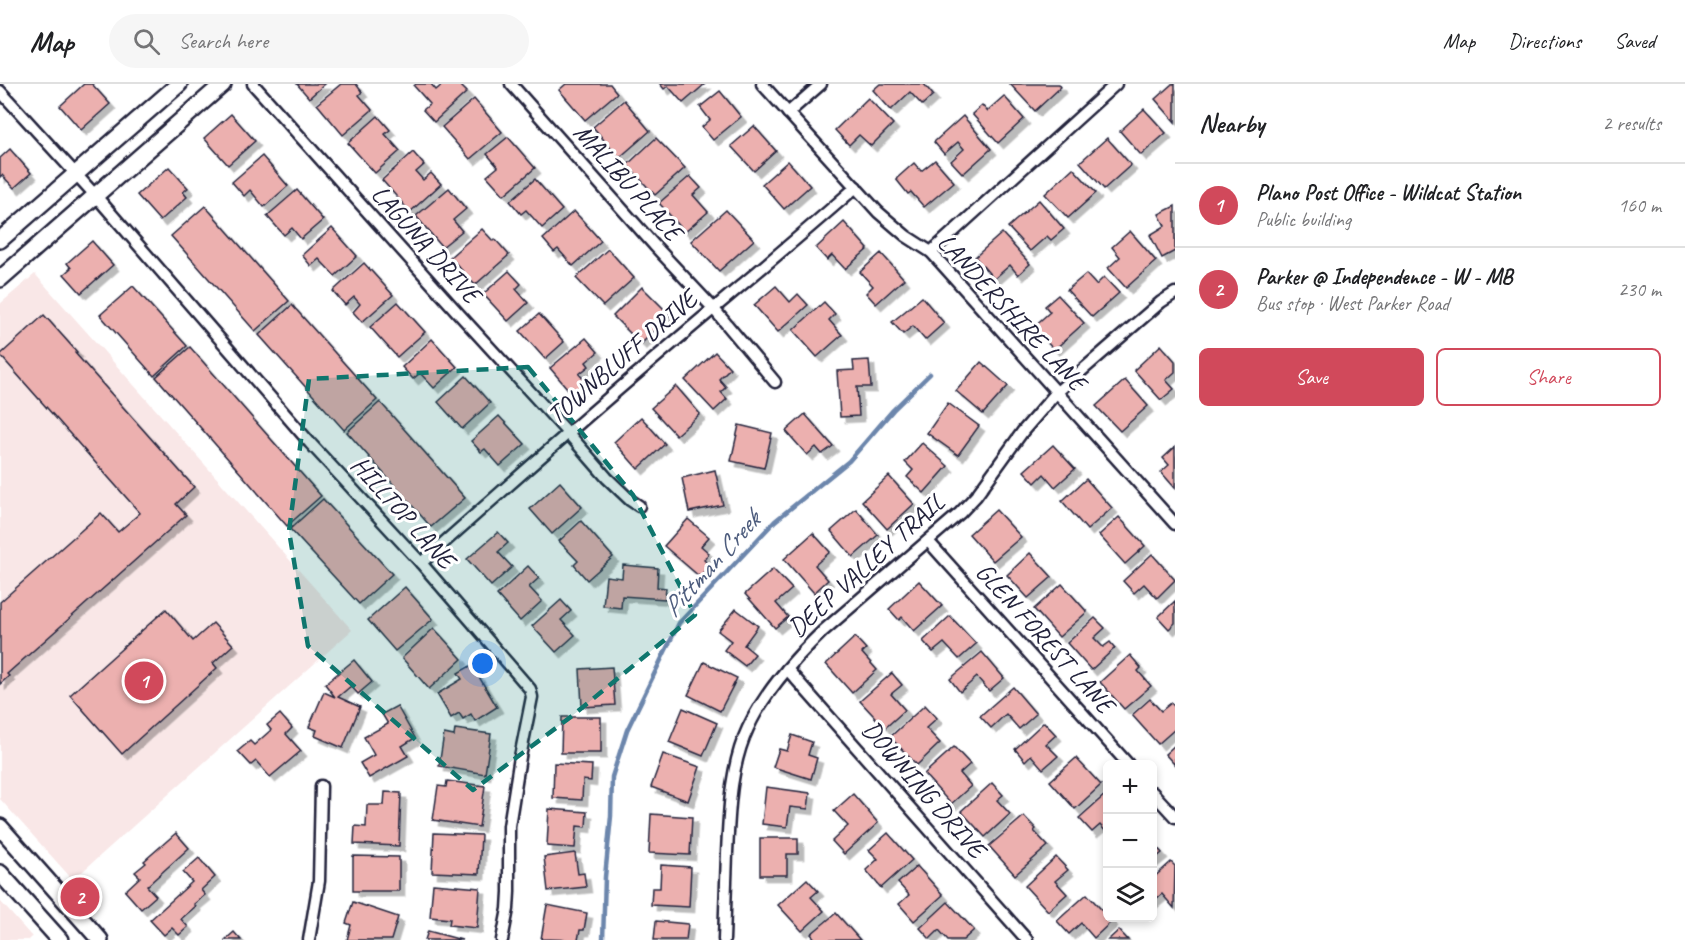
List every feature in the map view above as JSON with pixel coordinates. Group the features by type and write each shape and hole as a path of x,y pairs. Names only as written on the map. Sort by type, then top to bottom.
{"main road":[{"path":"0,240 179,84"},
{"path":"0,279 223,84"},
{"path":"0,826 100,940"},
{"path":"0,873 60,940"}],"street":[{"name":"LAGUNA DRIVE","path":"253,84 607,478 639,506"},
{"name":"MALIBU PLACE","path":"511,84 713,308 776,382"},
{"name":"LANDERSHIRE LANE","path":"762,84 885,218 906,236 931,252 1175,524"},
{"path":"788,113 821,84"},
{"path":"931,252 1116,84"},
{"name":"HILLTOP LANE","path":"0,91 95,195 310,442 530,689 532,697 509,825 509,901 502,940"},
{"name":"TOWNBLUFF DRIVE","path":"421,564 568,433 856,187"},
{"name":"DEEP VALLEY TRAIL","path":"724,940 732,782 747,729 757,712 787,669 823,630 960,513 976,496 1023,431 1056,393 1175,292"},
{"name":"GLEN FOREST LANE","path":"928,541 1124,760"},
{"name":"DOWNING DRIVE","path":"787,669 1027,940"},
{"path":"309,940 319,881 321,786"},
{"path":"1157,797 1175,817"}],"highlighted area":[{"path":"528,367 633,495 695,615 572,716 473,790 308,646 289,531 309,379"}],"shaded area":[{"path":"35,274 352,630 73,880 0,799 0,304"},
{"path":"0,901 32,937 29,940 0,940"}],"building":[{"path":"84,84 92,84 110,104 81,130 60,106"},
{"path":"297,84 325,84 309,98"},
{"path":"341,84 356,84 362,92 359,95 372,110 343,135 317,104"},
{"path":"431,84 436,90 443,84 459,84 467,92 434,122 423,110 430,104 414,86"},
{"path":"566,84 610,84 617,93 585,120 559,90"},
{"path":"660,84 705,84 683,103 668,86 664,89"},
{"path":"880,84 924,84 933,95 922,105 910,92 891,110 873,90"},
{"path":"1010,84 1059,84 1061,87 1035,111"},
{"path":"1175,84 1175,122 1155,99"},
{"path":"720,91 741,117 713,140 702,127 710,120 700,107"},
{"path":"1004,96 1024,119 998,143 972,114 982,105 987,111"},
{"path":"868,98 893,124 871,146 859,135 849,145 835,130"},
{"path":"474,99 502,132 470,159 442,127"},
{"path":"624,100 650,131 619,158 593,127"},
{"path":"1144,109 1166,133 1141,155 1120,131"},
{"path":"231,114 255,141 228,165 204,138"},
{"path":"378,116 390,130 385,134 400,151 375,173 348,143"},
{"path":"963,116 991,149 963,174 951,161 964,149 958,142 944,154 934,142"},
{"path":"754,126 776,151 754,171 731,146"},
{"path":"508,137 535,168 504,195 487,176 498,167 487,154"},
{"path":"656,138 685,168 655,195 627,165"},
{"path":"1107,138 1131,165 1104,189 1080,162"},
{"path":"10,149 31,173 14,188 2,175 0,177 0,158"},
{"path":"413,152 424,165 416,172 423,180 431,173 441,184 410,212 382,180"},
{"path":"262,156 288,186 264,207 250,190 244,196 232,182"},
{"path":"935,160 954,182 924,207 911,192 908,194 896,179 914,163 921,171"},
{"path":"788,161 810,186 784,209 762,184"},
{"path":"169,167 188,188 183,192 187,197 160,221 137,195"},
{"path":"1073,168 1096,193 1068,218 1045,194"},
{"path":"690,176 701,188 693,195 708,212 685,232 659,203"},
{"path":"535,179 562,210 542,228 526,210 521,214 510,201"},
{"path":"449,188 466,209 453,220 462,231 442,247 416,216"},
{"path":"297,190 323,220 301,239 292,228 284,235 267,216"},
{"path":"1039,200 1064,229 1051,240 1047,236 1030,251 1008,227"},
{"path":"205,206 289,301 255,331 171,236"},
{"path":"1175,206 1175,251 1162,258 1150,235 1165,226 1159,214"},
{"path":"726,210 754,240 719,271 691,241"},
{"path":"574,211 601,241 573,266 558,249 554,252 543,239"},
{"path":"844,222 868,249 845,269 832,255 827,260 816,248"},
{"path":"332,228 357,256 335,276 319,259 311,266 302,255"},
{"path":"482,229 493,241 495,239 509,255 475,285 450,257"},
{"path":"1130,231 1156,261 1126,288 1108,268 1120,257 1112,247"},
{"path":"1002,233 1030,264 1018,275 1010,265 994,279 975,257"},
{"path":"92,241 113,265 81,293 64,274 71,268 67,263"},
{"path":"608,249 634,278 603,306 576,278"},
{"path":"881,253 904,279 876,304 866,293 873,286 860,272"},
{"path":"364,263 393,295 362,322 353,312 360,304 354,297 345,305 333,291"},
{"path":"509,271 521,284 516,289 528,303 508,321 483,294"},
{"path":"1086,274 1096,285 1104,277 1119,293 1092,317 1067,290"},
{"path":"133,286 187,346 154,376 100,315"},
{"path":"776,286 790,302 798,294 808,305 778,332 754,305"},
{"path":"642,287 670,315 641,344 613,316"},
{"path":"1058,295 1084,323 1054,350 1033,327 1050,312 1045,306"},
{"path":"922,297 944,323 925,340 913,326 903,334 892,322"},
{"path":"398,302 425,332 397,357 370,327"},
{"path":"824,302 835,314 829,320 842,335 817,357 793,330"},
{"path":"292,305 377,400 344,430 259,335"},
{"path":"539,314 564,342 545,359 520,331"},
{"path":"44,315 194,487 176,504 186,515 7,674 9,676 0,684 0,602 101,513 118,532 140,513 0,355"},
{"path":"586,338 598,352 586,362 589,366 579,374 587,383 573,395 550,368"},
{"path":"432,339 457,367 434,388 420,373 413,379 402,367"},
{"path":"1161,345 1175,361 1175,372 1166,380 1174,389 1161,400 1134,370"},
{"path":"190,347 321,496 287,526 156,377"},
{"path":"715,352 730,368 719,379 726,387 721,392 727,399 714,411 685,380"},
{"path":"869,360 871,387 857,387 859,416 840,417 837,371 854,370 853,361"},
{"path":"981,362 1008,386 983,414 956,391"},
{"path":"466,376 490,403 462,429 438,402"},
{"path":"1125,380 1148,406 1120,431 1096,406"},
{"path":"676,386 700,414 676,435 651,408"},
{"path":"380,402 465,498 431,527 347,432"},
{"path":"948,403 979,426 958,455 927,433"},
{"path":"805,414 833,446 822,454 816,447 807,455 786,431"},
{"path":"499,416 525,444 500,466 485,449 481,452 471,441"},
{"path":"641,417 665,444 638,469 614,442"},
{"path":"739,425 772,433 764,468 731,461"},
{"path":"922,443 948,466 924,493 907,477 913,470 905,462"},
{"path":"1053,445 1075,469 1055,487 1044,474 1035,483 1024,471"},
{"path":"1175,447 1175,488 1161,472 1169,465 1163,458"},
{"path":"715,470 723,505 689,512 682,478"},
{"path":"889,476 914,504 887,529 862,501"},
{"path":"1086,479 1112,508 1087,530 1062,501"},
{"path":"560,482 582,507 552,534 530,509"},
{"path":"323,499 392,574 359,604 290,529"},
{"path":"856,509 878,535 853,557 831,531"},
{"path":"996,510 1021,537 993,561 969,534"},
{"path":"1119,517 1145,546 1125,564 1099,535"},
{"path":"688,519 709,537 701,546 709,553 704,560 710,566 700,577 664,546"},
{"path":"581,521 613,557 587,580 574,565 578,561 559,541"},
{"path":"498,532 508,543 498,552 512,567 491,586 467,559"},
{"path":"813,533 830,552 815,565 828,580 814,593 784,559"},
{"path":"1030,553 1052,577 1028,598 1007,575"},
{"path":"1152,554 1175,580 1157,598 1144,584 1134,593 1123,581"},
{"path":"623,565 658,568 657,587 666,588 665,599 622,596 621,608 603,606 606,576 622,578"},
{"path":"528,566 539,578 529,587 542,601 520,621 497,595"},
{"path":"773,569 792,589 776,603 788,617 775,628 745,594"},
{"path":"919,581 942,606 914,631 902,617 899,620 889,609"},
{"path":"1062,584 1087,612 1059,637 1034,609"},
{"path":"405,587 433,619 395,651 368,620"},
{"path":"561,600 571,611 561,620 575,635 556,652 532,626"},
{"path":"1175,601 1175,623 1169,629 1158,617"},
{"path":"166,609 193,641 213,623 233,645 213,663 217,668 122,754 70,695"},
{"path":"736,609 758,626 744,645 755,654 745,666 724,650 731,641 718,631"},
{"path":"950,616 976,644 959,659 944,643 933,652 923,641"},
{"path":"1095,618 1105,628 1094,638 1103,647 1110,642 1115,648 1091,670 1067,643"},
{"path":"434,628 462,659 429,689 402,658"},
{"path":"855,637 866,649 862,653 877,670 852,693 826,664"},
{"path":"982,652 1004,678 989,691 977,677 960,692 950,679"},
{"path":"1130,655 1141,668 1138,671 1151,686 1124,709 1100,682"},
{"path":"354,660 372,682 358,694 351,686 338,697 360,707 343,748 315,736 317,730 309,727 324,692 335,697 325,684"},
{"path":"704,662 737,678 720,711 688,695"},
{"path":"472,665 497,707 475,721 471,714 463,719 459,713 451,718 437,694 462,679 458,673"},
{"path":"612,667 615,705 582,707 580,669"},
{"path":"892,673 902,685 891,694 905,710 885,728 860,701"},
{"path":"1013,687 1036,714 1019,729 1006,714 991,728 980,716"},
{"path":"1150,699 1161,711 1171,703 1175,707 1175,729 1158,744 1132,715"},
{"path":"925,705 937,718 926,728 940,743 917,765 890,737"},
{"path":"397,706 415,738 402,746 408,756 369,778 360,763 374,755 364,737 388,724 382,714"},
{"path":"683,708 717,723 703,756 669,742"},
{"path":"280,714 292,728 286,734 301,751 270,777 256,761 251,765 238,751 250,741 254,745 271,730 267,725"},
{"path":"562,717 601,717 601,753 561,753"},
{"path":"1044,722 1056,735 1046,744 1058,756 1043,769 1031,755 1025,761 1015,749"},
{"path":"455,729 491,734 485,774 439,766 444,734 454,736"},
{"path":"792,735 812,742 808,755 817,758 811,779 773,767 779,749 787,751"},
{"path":"1175,745 1175,765 1165,754"},
{"path":"954,747 970,764 960,773 971,786 951,804 924,774"},
{"path":"663,754 700,767 688,801 651,787"},
{"path":"1076,758 1101,785 1075,809 1050,781"},
{"path":"554,763 592,765 591,781 583,780 582,800 553,798"},
{"path":"447,781 485,786 479,827 433,820 438,786 446,787"},
{"path":"992,783 1003,795 997,800 1010,814 985,837 961,811"},
{"path":"766,787 810,793 808,809 790,807 787,827 762,824"},
{"path":"385,792 401,793 399,846 354,844 355,826 366,827 367,805 384,805"},
{"path":"853,794 878,823 844,854 832,841 848,826 834,811"},
{"path":"1103,797 1103,828 1100,825 1092,832 1079,818"},
{"path":"549,809 587,812 586,827 577,826 575,848 547,846"},
{"path":"651,814 692,817 690,855 649,853"},
{"path":"1024,816 1048,846 1015,875 989,846"},
{"path":"176,833 189,848 147,886 156,896 141,909 125,891 140,877 135,872 146,863 144,861"},
{"path":"434,833 481,835 479,874 432,872"},
{"path":"888,833 912,860 881,888 866,870 878,859 869,850"},
{"path":"760,838 798,838 798,854 787,854 787,875 760,875"},
{"path":"1157,848 1162,853 1157,857"},
{"path":"575,853 578,874 584,873 586,887 548,891 544,857"},
{"path":"353,856 399,857 399,891 353,891"},
{"path":"1056,857 1068,870 1055,881 1067,894 1048,911 1025,886"},
{"path":"199,858 215,877 201,890 205,895 181,919 188,927 179,935 172,928 164,935 150,920 192,882 183,872"},
{"path":"1171,862 1175,866 1174,908 1162,894 1157,898 1157,875"},
{"path":"661,865 691,867 689,907 651,905 652,888 660,888"},
{"path":"917,866 943,895 914,921 899,904 909,895 898,883"},
{"path":"807,879 818,891 811,897 824,911 802,931 778,905"},
{"path":"433,884 480,888 477,928 449,925 450,919 430,917"},
{"path":"1087,894 1103,911 1103,922 1111,922 1094,938 1081,923 1069,934 1057,921"},
{"path":"353,902 398,917 391,940 347,940 351,925 346,923"},
{"path":"948,902 974,930 963,940 948,940 939,930 930,939 920,928"},
{"path":"547,905 587,913 584,930 580,930 578,940 541,939"},
{"path":"836,913 860,940 816,940 811,934"},
{"path":"656,921 688,924 686,940 654,940"},
{"path":"1119,930 1128,940 1108,940"},
{"path":"428,931 462,940 425,940"},
{"path":"234,932 241,940 225,940"}],"waterway":[{"name":"Pittman Creek","path":"603,940 612,777 627,730 679,623 775,521 849,461 893,410 930,374"}],"place":[{"name":"Plano Post Office - Wildcat Station","path":"144,681"},
{"name":"Parker @ Independence - W - MB","path":"80,897"}]}
